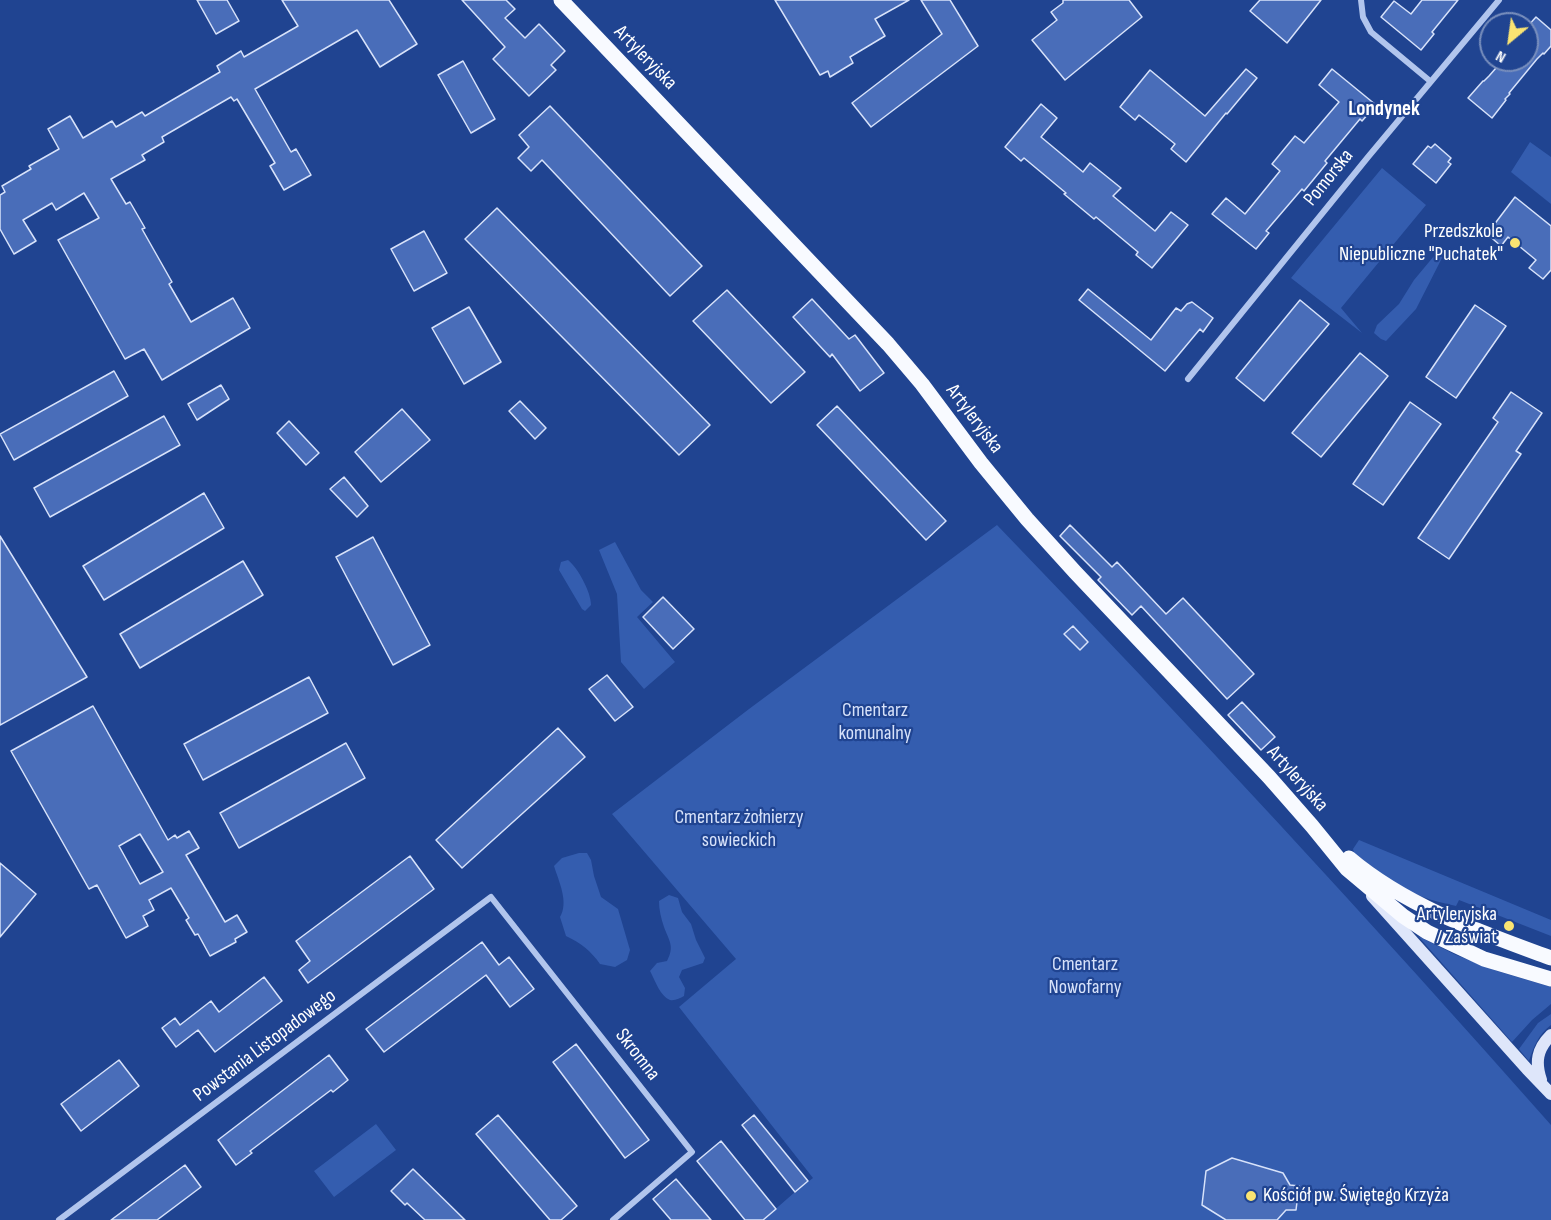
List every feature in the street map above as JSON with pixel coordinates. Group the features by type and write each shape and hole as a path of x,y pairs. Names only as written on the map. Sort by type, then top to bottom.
{"main road":[{"name":"Artyleryjska","path":"561,0 876,331 922,384 1001,489 1046,542 1229,735 1312,826 1347,869 1403,916 1427,932 1484,959 1551,979"},
{"path":"1312,826 1386,886 1415,903 1447,918 1551,958"}],"street":[{"path":"1361,0 1363,17 1371,32 1430,81"},
{"name":"Pomorska","path":"1188,380 1498,0"},
{"path":"1347,869 1547,1089"},
{"name":"Powstania Listopadowego","path":"59,1220 491,897"},
{"name":"Skromna","path":"491,897 692,1152 613,1220"},
{"path":"1547,1089 1537,1067 1542,1045 1551,1035"}],"green space":[{"path":"1530,142 1551,157 1551,204 1511,172"},
{"path":"1382,168 1426,205 1341,308 1362,333 1291,278"},
{"path":"1434,256 1443,256 1416,309 1386,341 1381,339 1374,333 1377,325 1399,304 1414,280"},
{"name":"Cmentarz Nowofarny","path":"997,525 1277,822 1551,1125 1551,1220 763,1220 813,1178 679,1007 736,959 612,814"},
{"path":"615,542 641,590 653,602 637,617 675,662 644,689 621,662 617,594 599,550"},
{"path":"568,560 580,574 589,594 591,605 585,611 559,570 561,562"},
{"path":"1359,840 1551,920 1551,936 1459,900 1456,906 1431,900 1405,889 1354,853 1353,849"},
{"path":"587,853 591,860 601,897 618,909 630,950 627,960 615,967 600,964 585,948 566,936 560,917 564,905 554,866 562,858"},
{"path":"669,895 678,898 682,912 691,924 705,958 703,963 682,970 679,977 685,988 684,996 672,1000 666,998 650,971 657,963 667,961 671,951 659,904 659,901"},
{"path":"1418,936 1456,955 1497,971 1551,987 1551,1004 1512,1042"},
{"path":"1551,1014 1551,1025 1537,1041 1529,1061 1519,1049 1538,1023"},
{"path":"376,1124 396,1150 334,1197 314,1171"}],"building":[{"path":"197,0 227,0 239,21 216,34"},
{"path":"282,0 389,0 417,44 380,67 357,30 255,89 291,152 296,149 311,175 284,190 270,166 275,163 237,99 234,101 231,97 162,137 164,142 142,155 145,160 111,179 126,204 130,202 145,228 142,229 172,282 169,284 191,322 233,298 250,328 162,380 144,349 125,359 58,240 99,218 84,193 56,210 52,203 23,220 36,241 14,254 0,229 0,195 5,192 2,186 31,169 29,166 59,149 48,129 70,116 83,138 112,121 116,127 142,112 145,116 220,72 217,66 241,51 244,57 298,26"},
{"path":"462,0 506,0 515,9 505,18 525,38 539,24 565,51 551,65 556,70 529,96 493,59 505,47"},
{"path":"775,0 909,0 875,19 885,36 850,57 853,63 830,77 828,71 820,75"},
{"path":"921,0 950,0 978,46 871,127 852,103 942,34"},
{"path":"1063,0 1129,0 1142,17 1065,80 1032,40 1057,20 1051,12 1063,3"},
{"path":"1260,0 1321,0 1287,43 1250,11"},
{"path":"1422,0 1458,0 1432,32 1434,34 1421,50 1381,17 1394,1 1411,14"},
{"path":"1539,20 1551,30 1551,46 1539,57"},
{"path":"463,61 495,119 471,133 438,75"},
{"path":"1246,69 1257,78 1186,162 1171,149 1175,144 1139,115 1135,120 1120,107 1150,70 1205,116"},
{"path":"1332,69 1376,105 1362,121 1360,119 1325,161 1327,163 1304,191 1302,189 1266,231 1269,233 1256,249 1212,214 1226,198 1245,214 1280,171 1272,164 1295,136 1304,143 1339,102 1319,85"},
{"path":"1492,72 1526,72 1492,118 1468,98"},
{"path":"1041,104 1057,118 1041,137 1083,172 1090,163 1121,188 1113,196 1155,231 1171,212 1188,225 1152,268 1136,255 1138,252 1096,217 1094,219 1024,158 1021,161 1005,147"},
{"path":"550,106 702,266 670,296 542,160 531,171 518,158 529,147 519,135"},
{"path":"1435,144 1451,158 1448,162 1451,164 1436,183 1413,164 1428,146 1431,148"},
{"path":"1515,197 1551,226 1551,270 1543,279 1529,268 1536,260 1508,237 1501,246 1487,234"},
{"path":"497,208 710,425 679,455 465,239"},
{"path":"424,231 447,273 414,291 391,249"},
{"path":"1088,289 1151,340 1176,308 1181,311 1192,302 1213,318 1203,332 1200,329 1165,371 1079,300"},
{"path":"727,290 805,372 771,403 693,321"},
{"path":"812,299 849,339 855,335 884,373 860,391 832,354 830,357 793,317"},
{"path":"1300,300 1329,324 1264,401 1236,378"},
{"path":"1475,305 1506,326 1456,398 1426,377"},
{"path":"469,307 501,362 464,384 432,328"},
{"path":"1360,353 1388,376 1321,457 1292,433"},
{"path":"114,371 128,396 14,460 0,434"},
{"path":"221,385 229,399 197,420 188,404"},
{"path":"1511,392 1542,413 1516,451 1521,454 1449,559 1418,538 1498,422 1493,418"},
{"path":"520,401 546,428 535,439 509,411"},
{"path":"1410,402 1441,424 1383,505 1353,484"},
{"path":"837,406 946,521 926,540 817,425"},
{"path":"402,409 430,440 381,482 355,452"},
{"path":"164,416 180,445 50,517 34,488"},
{"path":"289,421 319,453 306,465 277,433"},
{"path":"344,477 368,506 357,517 330,489"},
{"path":"204,493 224,528 104,600 83,566"},
{"path":"1070,525 1112,567 1117,562 1166,614 1183,598 1254,674 1227,699 1141,606 1132,615 1098,580 1101,577 1060,536"},
{"path":"0,536 87,677 0,725"},
{"path":"373,537 430,645 393,665 336,557"},
{"path":"243,561 263,595 140,668 120,634"},
{"path":"663,597 694,629 673,649 643,617"},
{"path":"1073,626 1088,642 1080,650 1064,634"},
{"path":"607,675 633,707 615,721 589,689"},
{"path":"309,677 328,713 203,780 184,744"},
{"path":"1242,702 1275,737 1261,750 1228,715"},
{"path":"93,706 168,840 175,835 177,838 189,831 199,848 186,855 225,922 237,915 247,932 235,939 236,942 210,956 198,934 195,935 186,920 189,918 171,888 149,900 154,910 143,916 148,926 126,938 97,885 89,889 11,751","holes":["140,834 163,872 140,884 119,846"]},
{"path":"558,728 585,757 462,868 436,840"},
{"path":"346,743 365,778 239,848 220,813"},
{"path":"410,856 434,889 308,983 299,970 310,961 296,941"},
{"path":"0,863 36,894 0,937"},
{"path":"482,942 499,965 509,957 534,989 510,1007 486,975 384,1052 366,1029"},
{"path":"264,977 282,1001 215,1052 198,1030 176,1047 162,1028 175,1018 180,1025 211,1001 219,1012"},
{"path":"576,1044 649,1140 625,1158 553,1062"},
{"path":"329,1055 348,1080 333,1092 331,1090 250,1151 252,1153 236,1165 218,1140"},
{"path":"119,1060 139,1086 81,1131 61,1104"},
{"path":"498,1115 577,1206 561,1220 550,1220 476,1134"},
{"path":"754,1115 808,1181 795,1192 742,1125"},
{"path":"721,1141 776,1209 763,1220 745,1220 697,1161"},
{"name":"Kościół pw. Świętego Krzyża","path":"1232,1158 1283,1173 1290,1185 1299,1186 1296,1210 1286,1210 1277,1220 1226,1220 1202,1205 1206,1171"},
{"path":"185,1165 201,1187 157,1220 111,1220"},
{"path":"413,1169 465,1220 425,1220 407,1203 405,1205 391,1191"},
{"path":"676,1179 711,1220 671,1220 653,1199"}],"place":[{"name":"Przedszkole Niepubliczne \"Puchatek\"","path":"1515,243"},
{"name":"Artyleryjska / Zaświat","path":"1509,926"},
{"name":"Kościół pw. Świętego Krzyża","path":"1251,1196"}],"district":[{"name":"Londynek","path":"1384,110"}],"park label":[{"name":"Cmentarz komunalny","path":"875,722"},
{"name":"Cmentarz żołnierzy sowieckich","path":"739,830"}]}
